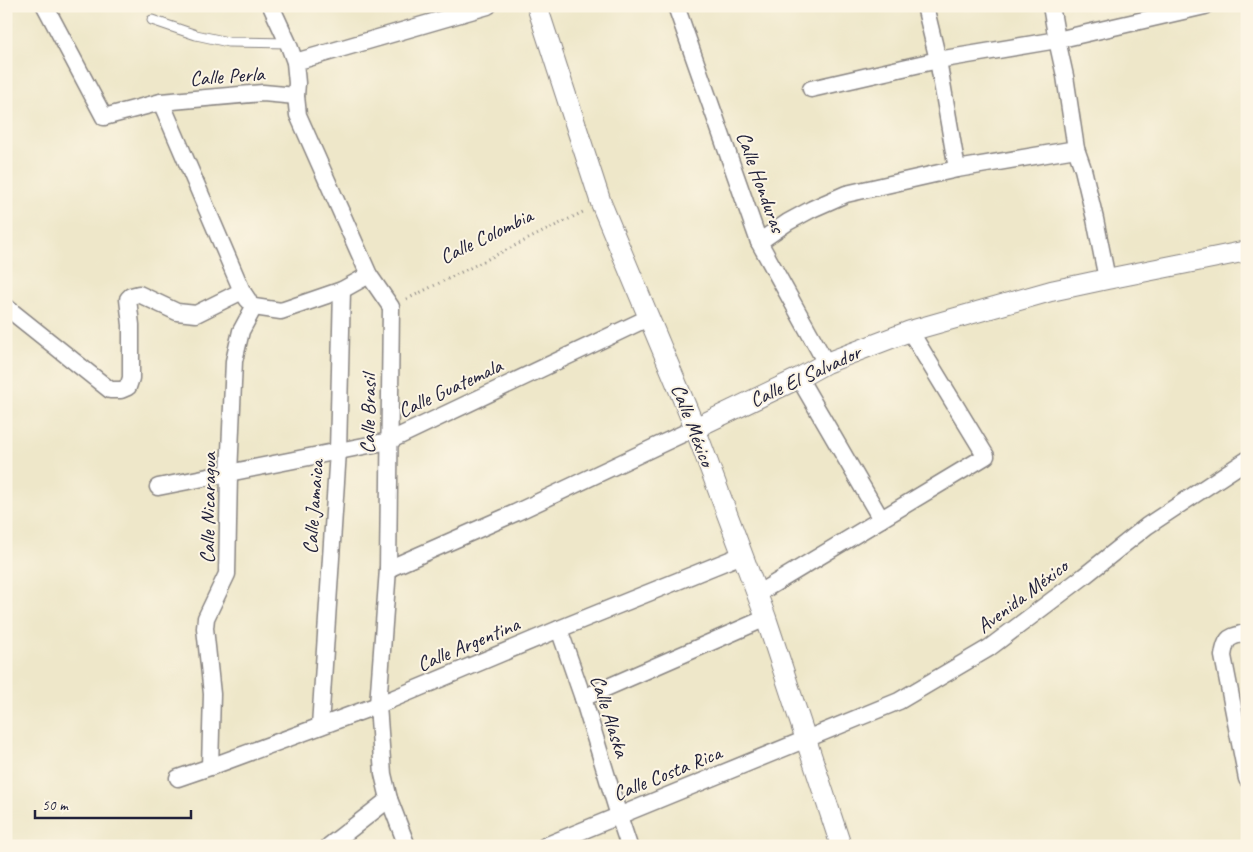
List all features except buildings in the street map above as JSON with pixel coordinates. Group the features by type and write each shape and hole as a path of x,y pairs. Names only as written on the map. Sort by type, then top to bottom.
{"street":[{"name":"Calle Perla","path":"45,6 104,117 161,102 263,94 296,96"},
{"path":"271,6 295,62 298,83 296,96 298,115 369,275 391,307"},
{"path":"295,62 488,6"},
{"name":"Calle México","path":"537,6 601,202 695,428 766,618 841,846"},
{"name":"Calle Honduras","path":"676,6 759,242 826,364"},
{"path":"925,6 938,60 957,169"},
{"path":"1051,6 1065,76 1076,149 1083,169 1095,219 1107,279"},
{"path":"811,89 938,60 1057,40 1205,6"},
{"path":"161,102 242,292 254,307 281,311 342,290 369,275"},
{"path":"759,242 788,222 846,194 957,169 1076,149"},
{"name":"Calle El Salvador","path":"388,569 515,513 826,364 910,331 1052,291 1247,251"},
{"name":"Calle Jamaica","path":"320,726 338,451 342,290"},
{"path":"6,307 110,390 121,390 128,387 131,378 131,325 128,300 131,296 139,294 177,312 196,314 242,292"},
{"name":"Calle Nicaragua","path":"210,768 212,694 205,628 206,618 227,574 234,361 241,331 254,307"},
{"name":"Calle Brasil","path":"391,307 388,569 378,705 383,774 389,799 407,846"},
{"name":"Calle Guatemala","path":"158,487 389,441 650,317"},
{"path":"757,594 986,456 910,331"},
{"path":"799,378 881,519"},
{"name":"Avenida México","path":"806,738 899,701 989,648 1147,526 1247,460"},
{"name":"Calle Argentina","path":"178,778 210,768 378,705 558,629 742,555"},
{"path":"584,698 766,618"},
{"name":"Calle Alaska","path":"558,629 584,698 629,846"},
{"path":"1247,632 1230,638 1225,644 1224,656 1247,779"},
{"name":"Calle Costa Rica","path":"544,846 806,738"},
{"path":"329,846 389,799"}],"lane":[{"path":"152,20 196,35 228,42 288,43"}],"path":[{"name":"Calle Colombia","path":"391,307 601,202"}]}
